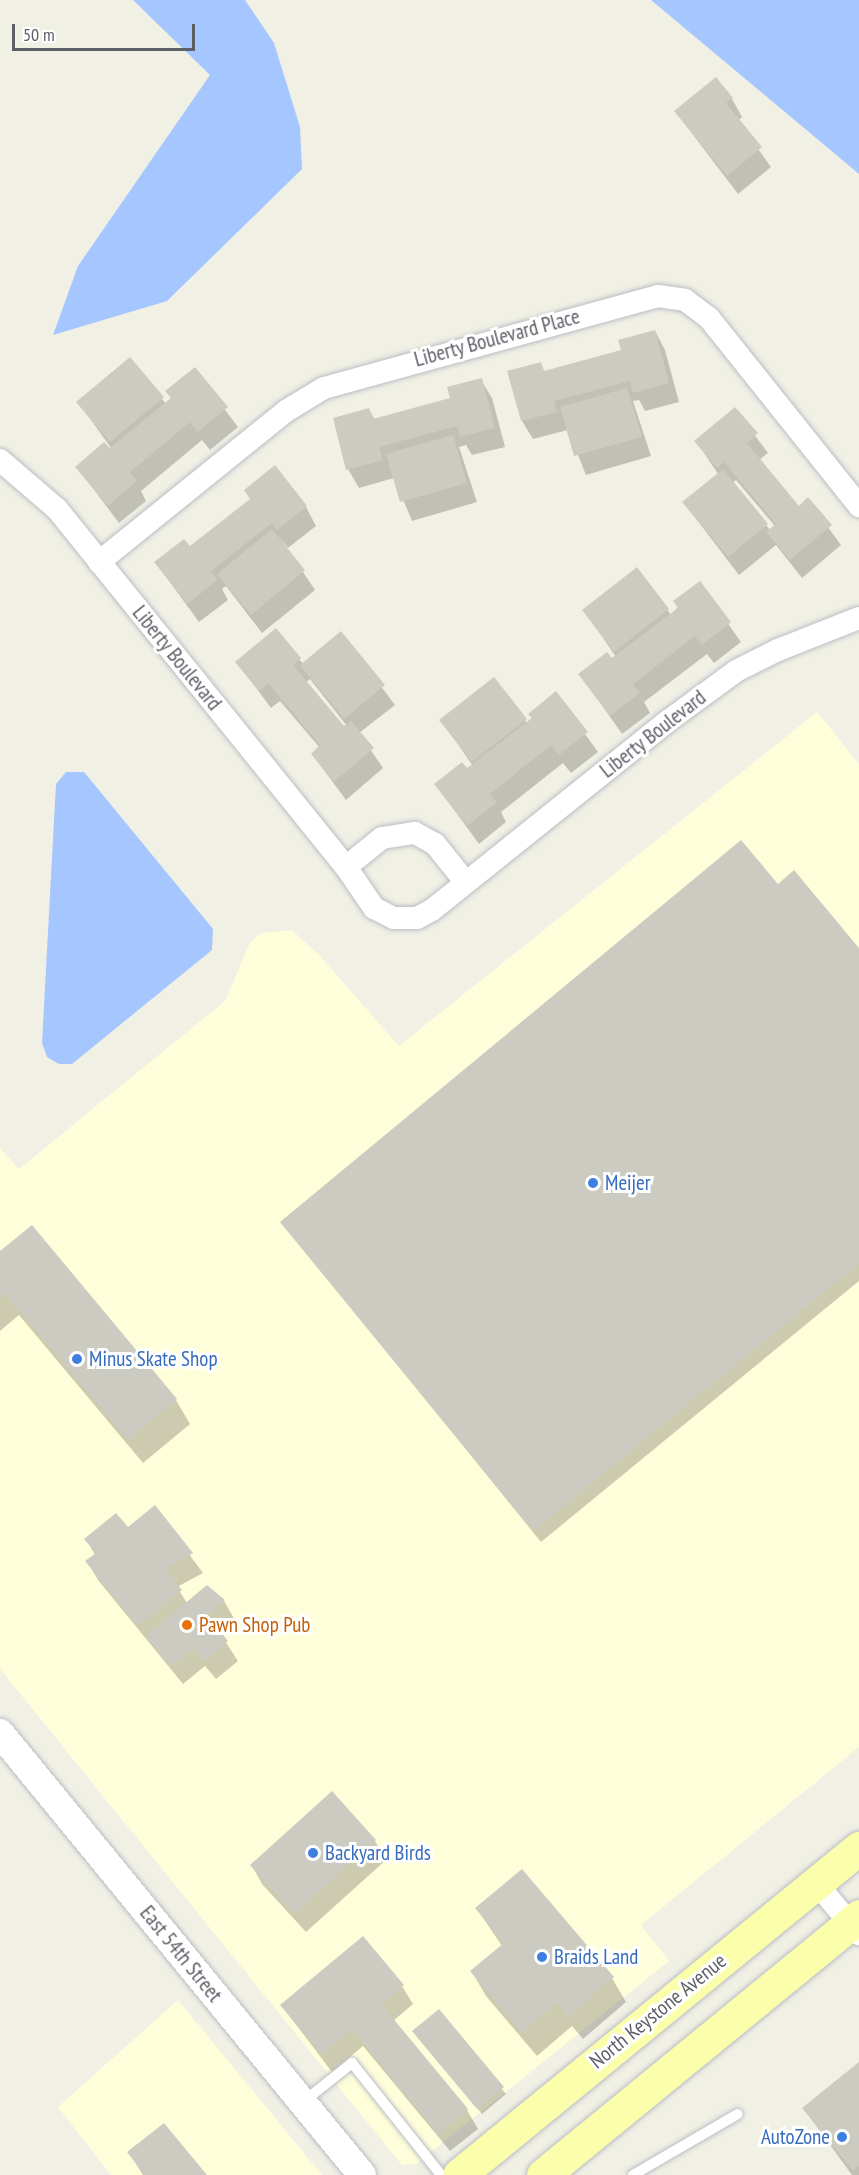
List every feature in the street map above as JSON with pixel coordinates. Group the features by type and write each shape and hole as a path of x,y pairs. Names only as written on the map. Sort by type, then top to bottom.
{"main road":[{"name":"North Keystone Avenue","path":"459,2175 859,1848"},
{"path":"543,2175 856,1924"}],"street":[{"name":"Liberty Boulevard Place","path":"99,561 286,411 324,388 658,296 685,300 709,318 859,506"},
{"name":"Liberty Boulevard","path":"0,460 41,491 346,867 374,908 394,918 424,915 464,880 736,671 778,650 859,618"},
{"path":"346,867 382,838 415,833 435,844 464,880"},
{"name":"East 54th Street","path":"0,1733 362,2175"},
{"path":"816,1883 856,1924"}],"lane":[{"path":"303,2102 352,2063 441,2175"},
{"path":"633,2175 738,2114"}],"shaded area":[{"path":"817,712 859,764 859,1747 641,1925 669,1961 416,2164 402,2165 0,1669 0,1148 19,1169 225,1001 250,943 261,933 292,930 320,956 399,1046"},
{"path":"178,2000 322,2175 111,2175 58,2107"}],"water":[{"path":"133,0 245,0 274,43 300,127 302,169 167,301 53,335 78,266 210,75"},
{"path":"651,0 859,0 859,174"},
{"path":"66,772 84,772 213,929 212,950 72,1064 59,1064 47,1057 42,1043 56,784"}],"building":[{"path":"716,77 733,98 726,103 762,147 727,176 674,111"},
{"path":"655,330 669,383 633,393 630,381 554,401 557,412 521,421 507,371 541,362 544,371 621,350 618,340"},
{"path":"130,357 164,397 110,442 76,402"},
{"path":"195,367 228,407 198,432 190,422 130,472 137,481 108,506 75,467 104,442 110,448 171,398 165,391"},
{"path":"482,378 495,428 460,437 457,426 379,447 383,460 346,470 333,418 369,408 373,419 450,398 447,387"},
{"path":"627,388 642,437 574,456 560,407"},
{"path":"735,407 758,433 747,443 799,506 808,497 832,525 790,560 766,532 776,524 724,462 717,468 694,441"},
{"path":"453,435 467,483 400,502 386,454"},
{"path":"275,465 307,506 277,530 272,523 211,571 218,580 187,604 154,562 184,539 190,546 250,499 244,490"},
{"path":"723,469 768,524 728,557 682,502"},
{"path":"272,529 305,570 251,615 217,574"},
{"path":"637,567 669,609 614,652 582,610"},
{"path":"700,581 731,622 702,645 695,636 633,684 640,693 610,716 578,674 607,652 612,658 678,608 673,601"},
{"path":"276,628 301,658 293,665 344,726 351,721 374,748 334,782 311,754 320,745 268,683 259,691 235,662"},
{"path":"341,631 385,685 344,719 300,665"},
{"path":"494,677 527,719 472,762 439,720"},
{"path":"556,691 588,732 559,755 551,745 490,794 497,802 467,826 434,784 462,762 467,768 532,718 528,714"},
{"name":"Meijer","path":"741,840 778,884 794,870 859,948 859,1263 533,1531 280,1222"},
{"path":"32,1225 177,1399 128,1440 4,1292 0,1296 0,1251"},
{"path":"155,1505 193,1553 165,1569 182,1590 137,1626 85,1561 96,1553 84,1539 116,1513 128,1527"},
{"name":"Pawn Shop Pub","path":"207,1585 225,1600 207,1615 228,1641 204,1661 193,1648 172,1666 146,1636"},
{"name":"Backyard Birds","path":"332,1791 376,1840 294,1914 250,1865"},
{"name":"Braids Land","path":"522,1869 614,1977 568,2016 557,2003 522,2033 470,1971 504,1943 475,1908"},
{"path":"363,1936 404,1985 321,2054 280,2005"},
{"path":"382,2005 468,2109 438,2134 352,2029"},
{"path":"439,2009 504,2087 477,2109 412,2031"},
{"name":"AutoZone","path":"859,2062 859,2166 853,2171 802,2108"},
{"path":"164,2123 207,2175 145,2175 127,2152"}],"place":[{"name":"Meijer","path":"593,1183"},
{"name":"Minus Skate Shop","path":"77,1359"},
{"name":"Pawn Shop Pub","path":"187,1625"},
{"name":"Backyard Birds","path":"313,1853"},
{"name":"Braids Land","path":"542,1957"},
{"name":"AutoZone","path":"842,2137"}]}
